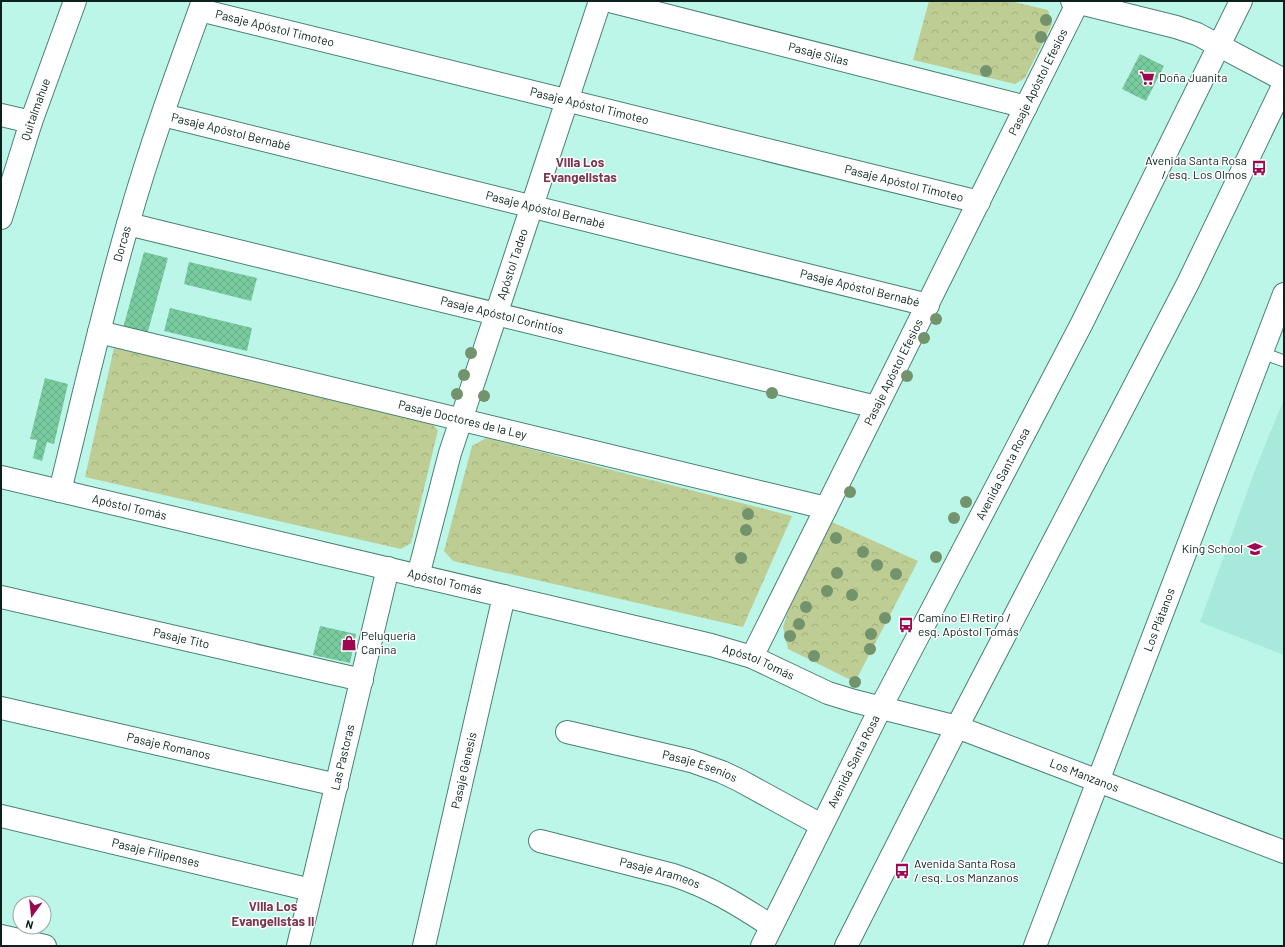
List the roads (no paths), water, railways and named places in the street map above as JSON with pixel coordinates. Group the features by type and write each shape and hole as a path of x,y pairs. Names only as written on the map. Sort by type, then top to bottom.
{"street":[{"name":"Quitalmahue","path":"1,218 31,122 74,1"},
{"name":"Apóstol Tadeo","path":"418,576 460,420 568,101 600,1"},
{"name":"Pasaje Silas","path":"610,1 1026,107"},
{"name":"Avenida Santa Rosa","path":"762,946 881,707 1078,332 1141,207 1241,1"},
{"name":"Pasaje Apóstol Efesios","path":"752,657 1026,107 1075,2"},
{"path":"1075,2 1176,27 1197,34 1284,80"},
{"name":"Pasaje Apóstol Timoteo","path":"202,6 568,101 978,202"},
{"name":"Dorcas","path":"60,491 99,332 128,224 163,115 202,6"},
{"path":"846,946 957,727 1188,283 1284,84"},
{"path":"1,115 31,122"},
{"name":"Pasaje Apóstol Bernabé","path":"163,115 928,304"},
{"name":"Pasaje Apóstol Corintios","path":"128,224 876,407"},
{"name":"Los Plátanos","path":"1035,946 1284,294"},
{"name":"Pasaje Doctores de la Ley","path":"99,332 826,508"},
{"name":"Apóstol Tomás","path":"1,477 711,644 752,657 828,693 881,707"},
{"name":"Las Pastoras","path":"298,946 388,568"},
{"name":"Pasaje Génesis","path":"424,946 504,596"},
{"name":"Pasaje Tito","path":"1,597 362,680"},
{"name":"Los Manzanos","path":"881,707 957,727 1284,852"},
{"name":"Pasaje Romanos","path":"1,708 337,785"},
{"name":"Pasaje Esenios","path":"567,732 691,761 722,772 821,826"},
{"name":"Pasaje Filipenses","path":"1,816 311,890"},
{"name":"Pasaje Arameos","path":"540,841 686,879 711,889 771,926"},
{"path":"1,936 45,946"}],"lane":[{"path":"1262,353 1284,361"}],"place":[{"name":"Doña Juanita","path":"1147,78"},
{"name":"Avenida Santa Rosa / esq. Los Olmos","path":"1259,168"},
{"name":"King School","path":"1255,549"},
{"name":"Camino El Retiro / esq. Apóstol Tomás","path":"906,625"},
{"name":"Peluquería Canina","path":"349,643"},
{"name":"Avenida Santa Rosa / esq. Los Manzanos","path":"902,871"}],"district":[{"name":"Villa Los Evangelistas","path":"580,170"},
{"name":"Villa Los Evangelistas II","path":"273,914"}]}
